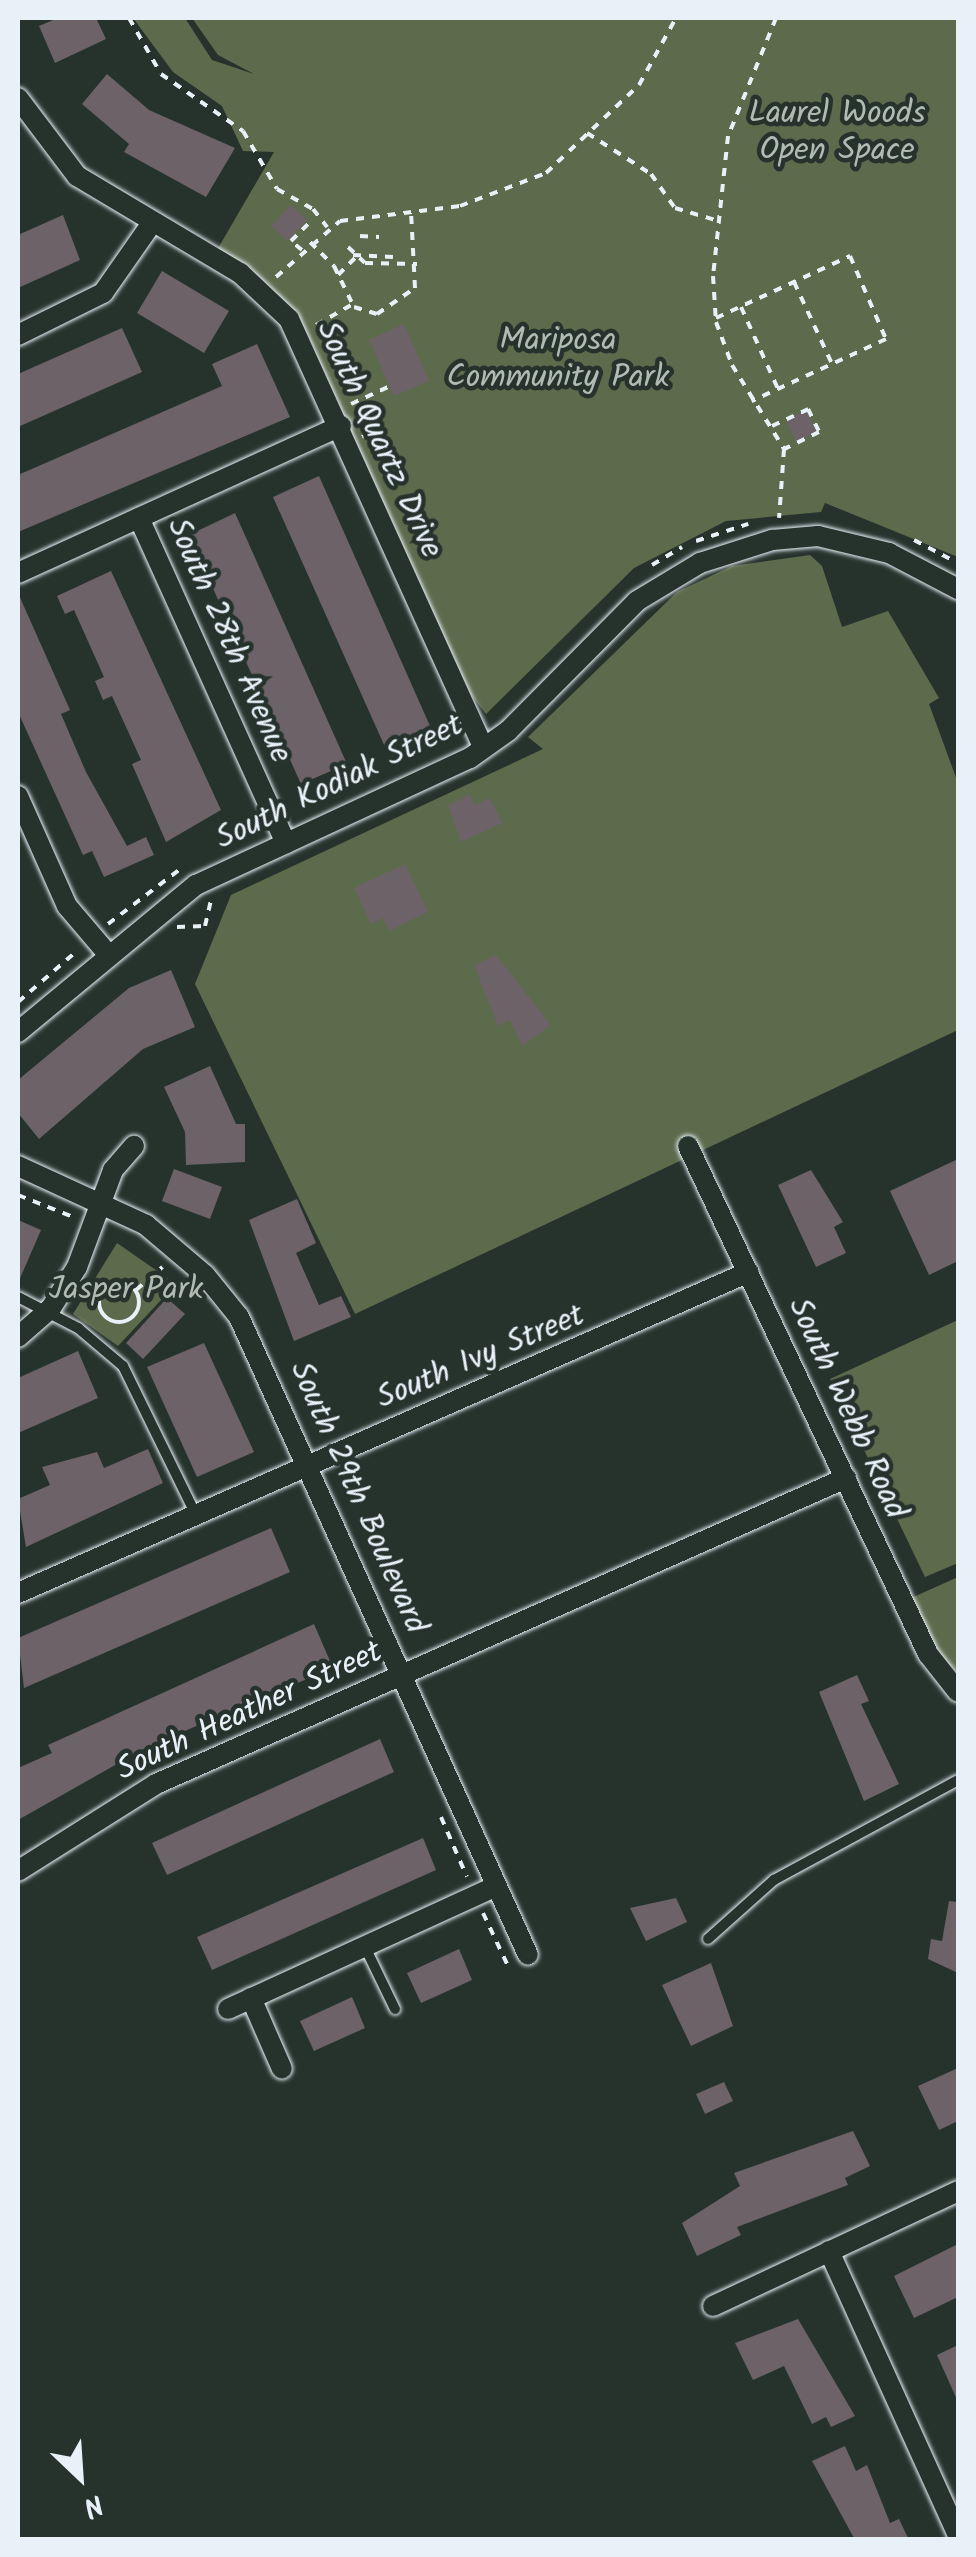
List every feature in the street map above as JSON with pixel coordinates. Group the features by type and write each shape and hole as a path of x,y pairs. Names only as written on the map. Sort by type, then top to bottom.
{"street":[{"name":"South Quartz Drive","path":"18,98 78,176 150,226 264,290 298,335 348,423 484,748"},
{"path":"18,335 103,293 150,226"},
{"path":"18,573 348,423"},
{"name":"South 28th Avenue","path":"139,518 286,843"},
{"name":"South Kodiak Street","path":"18,1032 107,953 196,885 484,748 637,601 722,555 818,536 889,553 958,589"},
{"path":"18,796 67,906 107,953"},
{"path":"18,1336 47,1312 78,1268 113,1170 134,1146"},
{"name":"South Webb Road","path":"688,1146 928,1654 958,1692"},
{"name":"South 29th Boulevard","path":"18,1166 103,1202 182,1253 224,1295 252,1338 528,1955"},
{"name":"South Ivy Street","path":"18,1593 308,1462 416,1422 749,1272"},
{"name":"South Heather Street","path":"18,1871 156,1784 846,1478"},
{"path":"228,2009 495,1887"},
{"path":"251,1998 282,2069"},
{"path":"713,2306 958,2191"},
{"path":"829,2251 958,2536"}],"lane":[{"path":"18,1298 47,1312 123,1366 196,1513"},
{"path":"708,1939 774,1880 958,1780"},
{"path":"365,1946 395,2010"}],"path":[{"path":"129,18 151,63 242,131 278,189 312,208 327,227"},
{"path":"264,290 327,227 517,189 587,133 639,84 676,18"},
{"path":"776,18 728,136 719,222 716,318 752,401 784,449 779,518"},
{"path":"587,133 652,174 674,208 719,222"},
{"path":"310,242 338,275 352,304 367,314 393,309 416,288 411,212"},
{"path":"302,250 291,241 308,223"},
{"path":"360,236 379,237"},
{"path":"348,246 354,256"},
{"path":"338,275 354,256 387,251 394,260"},
{"path":"354,256 417,264"},
{"path":"716,318 850,256 886,339 752,401"},
{"path":"794,282 832,364"},
{"path":"329,317 352,304"},
{"path":"740,306 778,389"},
{"path":"348,423 388,388"},
{"path":"770,427 808,408 819,432 784,449"},
{"path":"348,423 385,426"},
{"path":"173,924 190,932 205,926 211,900"},
{"path":"18,1194 81,1220"},
{"path":"156,1260 178,1278"},
{"path":"136,1290 164,1264"},
{"path":"99,1300 111,1284 136,1290"},
{"path":"99,1300 105,1317 124,1322 139,1310 136,1290"},
{"path":"88,1296 99,1300"},
{"path":"481,1908 508,1966"}],"green space":[{"name":"Mariposa Community Park","path":"133,18 185,18 212,60 254,74 218,55 192,18 958,18 958,557 825,503 821,512 726,521 634,568 486,714 465,687 307,333 217,250 274,152 243,151 222,106 173,72"},
{"path":"810,555 822,566 842,627 888,611 939,698 929,704 958,783 958,1030 355,1314 195,984 231,895 543,749 528,737 677,592 732,566"},
{"name":"Jasper Park","path":"117,1243 176,1284 118,1346 73,1314"},
{"path":"958,1320 958,1563 925,1577 830,1379"},
{"path":"958,1577 958,1672 940,1656 909,1599"}],"building":[{"path":"58,18 96,18 106,39 55,63 39,26"},
{"path":"107,74 149,110 235,148 206,197 124,152 129,144 82,104"},
{"path":"291,205 307,220 287,241 271,226"},
{"path":"63,215 80,260 18,288 18,235"},
{"path":"162,271 229,311 204,353 137,313"},
{"path":"404,324 429,381 394,396 369,340"},
{"path":"122,328 142,372 18,427 18,374"},
{"path":"257,344 290,417 18,532 18,475 222,386 212,364"},
{"path":"806,410 817,432 796,442 786,420"},
{"path":"319,476 430,726 385,747 273,497"},
{"path":"235,513 347,764 301,784 189,535"},
{"path":"111,571 221,810 166,842 132,764 141,760 112,696 103,700 95,681 104,677 74,610 65,614 57,596"},
{"path":"18,593 70,710 61,714 86,772 127,846 146,837 154,855 104,877 92,851 83,855 18,712"},
{"path":"470,795 475,805 490,798 502,823 461,842 448,805"},
{"path":"405,864 428,912 389,931 383,918 371,924 354,888"},
{"path":"496,955 551,1025 522,1046 510,1020 498,1026 474,965"},
{"path":"171,970 195,1027 143,1049 39,1139 18,1113 18,1080 129,988"},
{"path":"210,1066 236,1124 245,1124 245,1162 186,1165 185,1132 164,1087"},
{"path":"958,1159 958,1261 929,1275 890,1191"},
{"path":"174,1169 222,1187 210,1219 162,1201"},
{"path":"811,1170 843,1222 834,1227 846,1253 816,1267 778,1185"},
{"path":"297,1199 316,1243 296,1253 319,1305 341,1296 351,1317 294,1341 249,1220"},
{"path":"18,1220 41,1230 18,1283"},
{"path":"167,1298 185,1314 143,1359 126,1343"},
{"path":"204,1343 254,1452 197,1477 147,1367"},
{"path":"78,1351 98,1398 18,1433 18,1378"},
{"path":"148,1449 163,1483 26,1547 18,1499 50,1485 42,1467 97,1452 104,1468"},
{"path":"271,1528 290,1572 24,1688 18,1638"},
{"path":"314,1624 333,1668 147,1747 18,1820 18,1768 52,1753 48,1745"},
{"path":"857,1675 869,1701 861,1704 899,1784 864,1801 819,1692"},
{"path":"380,1739 394,1772 167,1875 152,1843"},
{"path":"423,1838 436,1870 212,1970 197,1937"},
{"path":"676,1898 687,1922 646,1941 630,1908"},
{"path":"949,1901 958,1902 958,1973 928,1959 931,1939 942,1941"},
{"path":"459,1949 472,1980 421,2003 407,1973"},
{"path":"711,1963 733,2026 691,2046 662,1985"},
{"path":"352,1997 365,2028 314,2051 300,2021"},
{"path":"958,2068 958,2121 939,2130 918,2086"},
{"path":"724,2082 733,2101 705,2114 696,2094"},
{"path":"853,2131 870,2166 845,2178 848,2185 737,2227 741,2235 697,2256 682,2223 740,2186 734,2173"},
{"path":"958,2244 958,2297 914,2318 894,2276"},
{"path":"798,2319 855,2416 831,2427 826,2417 812,2424 784,2366 753,2380 735,2343"},
{"path":"958,2345 958,2402 937,2355"},
{"path":"845,2446 856,2471 867,2465 890,2523 899,2519 909,2540 855,2540 812,2461"}],"park label":[{"name":"Laurel Woods Open Space","path":"837,134"}]}
